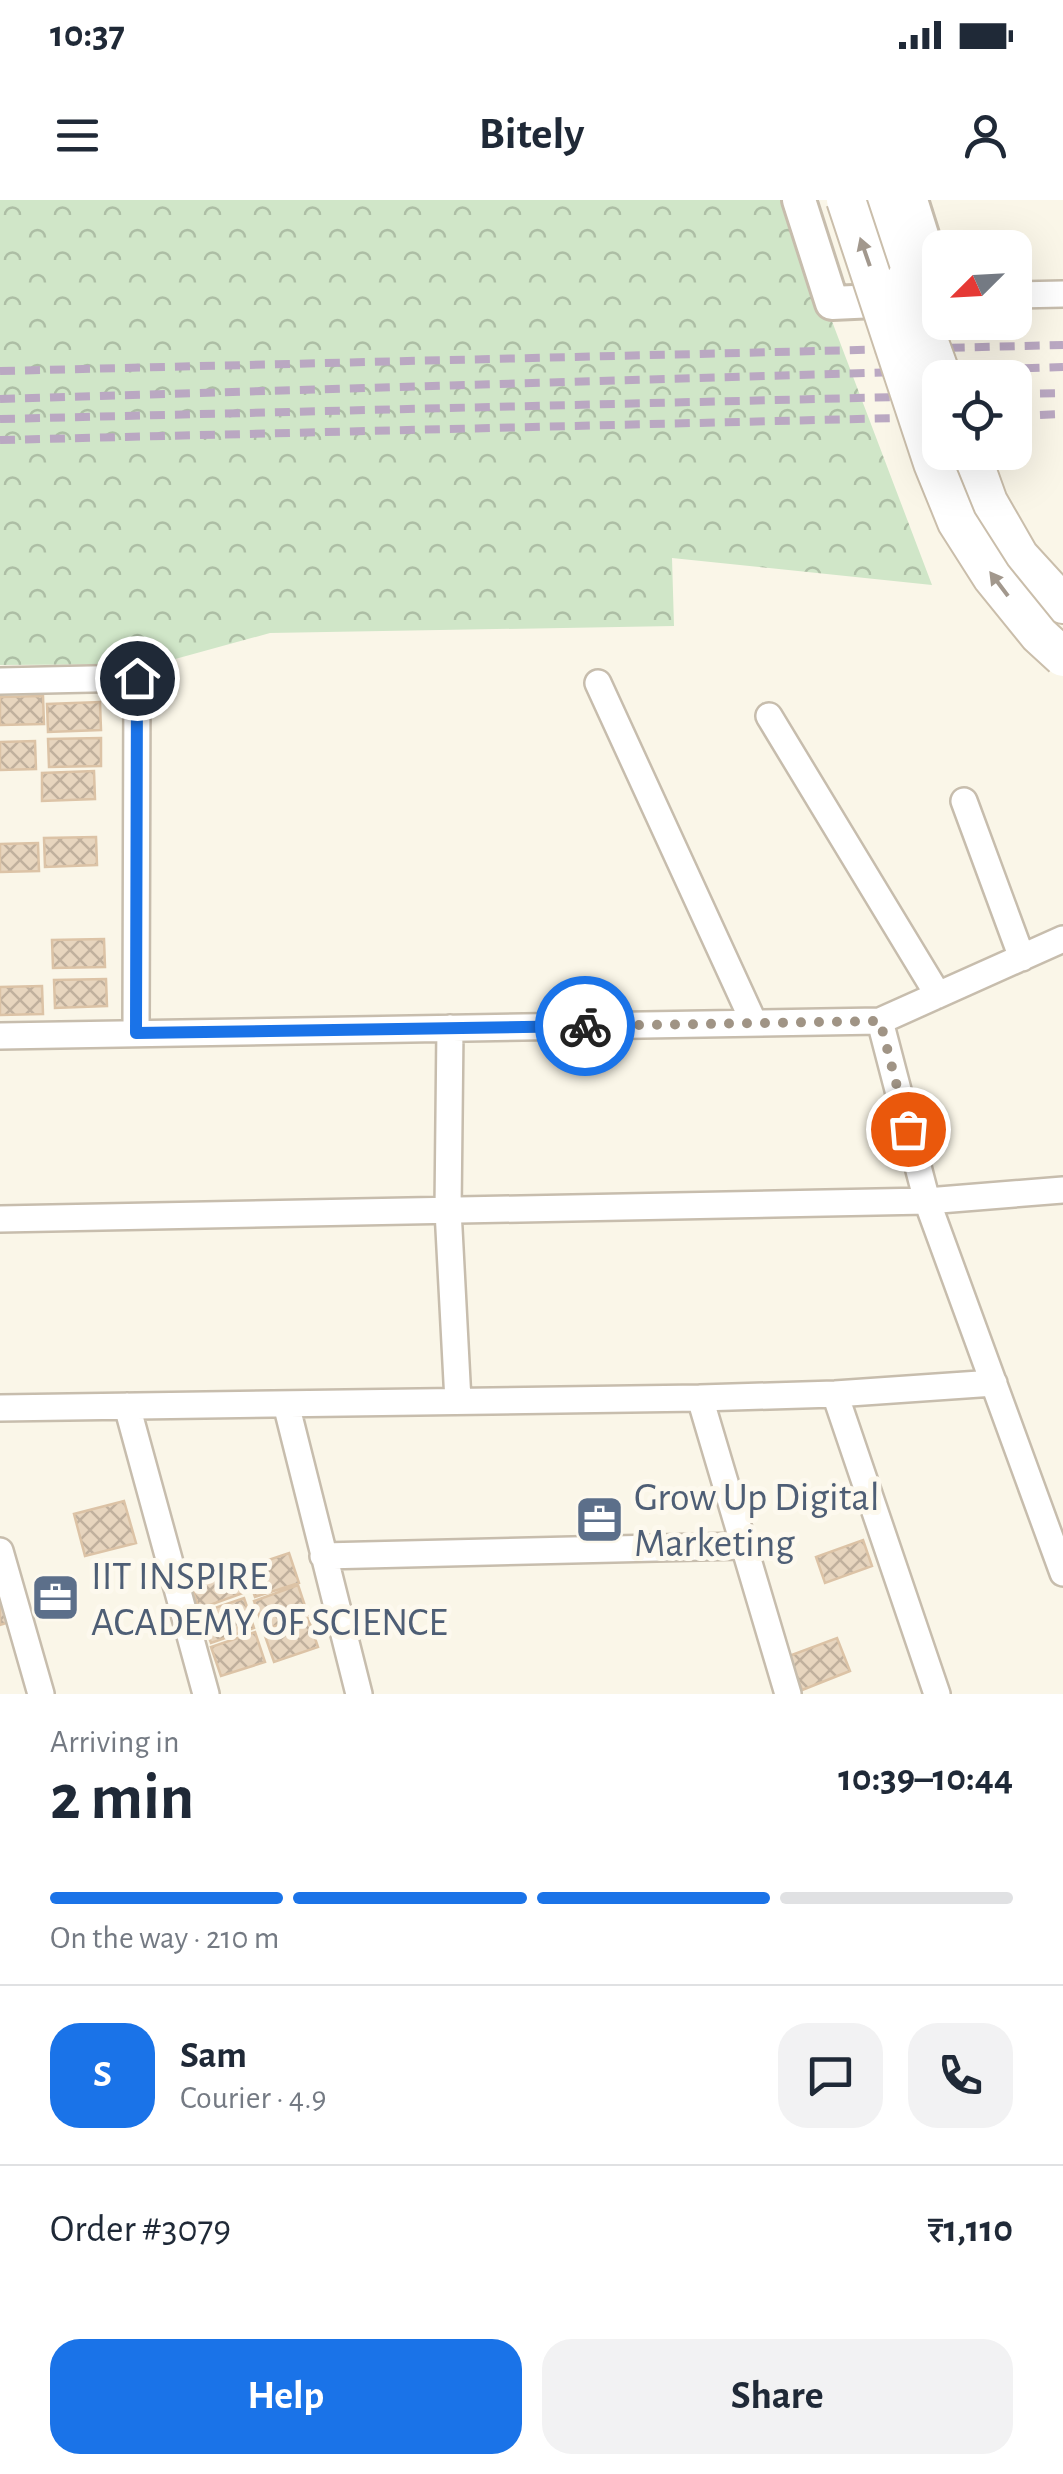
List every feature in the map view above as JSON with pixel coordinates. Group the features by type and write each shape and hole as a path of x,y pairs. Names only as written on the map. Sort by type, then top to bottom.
{"main road":[{"path":"846,200 933,463 957,522 992,577 1039,635 1063,656"},
{"path":"880,200 936,360"},
{"path":"976,470 988,502 1019,556 1063,604"}],"street":[{"path":"798,200 832,302 922,296"},
{"path":"911,200 922,236"},
{"path":"1032,294 1063,294"},
{"path":"0,681 137,678 136,1033"},
{"path":"598,683 754,1023"},
{"path":"770,716 938,995"},
{"path":"964,800 1022,958"},
{"path":"0,1036 880,1021 1063,938"},
{"path":"880,1021 927,1200 1063,1573"},
{"path":"450,1028 448,1210 458,1401"},
{"path":"0,1219 927,1200 1063,1190"},
{"path":"0,1408 700,1398 994,1383"},
{"path":"836,1394 938,1694"},
{"path":"700,1398 788,1694"},
{"path":"286,1404 360,1694"},
{"path":"127,1406 206,1694"},
{"path":"323,1556 742,1546"},
{"path":"0,1552 41,1694"}],"green space":[{"path":"0,200 786,200 932,585 672,558 674,626 270,633 157,664 0,665"}],"building":[{"path":"43,696 44,724 0,725 0,697"},
{"path":"100,702 101,730 48,732 47,704"},
{"path":"101,738 101,766 49,767 48,739"},
{"path":"35,741 36,769 0,770 0,742"},
{"path":"94,771 95,799 42,801 42,773"},
{"path":"96,837 97,865 45,867 44,838"},
{"path":"38,843 39,871 0,872 0,844"},
{"path":"104,939 105,967 53,968 52,940"},
{"path":"106,979 107,1006 55,1008 54,980"},
{"path":"42,986 43,1014 0,1015 0,987"},
{"path":"124,1501 136,1543 85,1556 74,1514"},
{"path":"863,1540 872,1566 825,1583 816,1557"},
{"path":"289,1553 299,1583 255,1597 245,1568"},
{"path":"233,1564 243,1593 199,1609 189,1579"},
{"path":"0,1580 13,1621 0,1625"},
{"path":"298,1585 308,1615 264,1630 254,1601"},
{"path":"244,1598 254,1628 211,1643 200,1613"},
{"path":"308,1618 318,1647 274,1662 264,1633"},
{"path":"255,1632 265,1662 221,1676 211,1647"},
{"path":"837,1638 850,1671 802,1690 789,1656"}],"railway":[{"path":"0,371 1063,345"},
{"path":"0,399 1063,367"},
{"path":"1032,394 1063,393"},
{"path":"0,419 922,396"},
{"path":"1032,415 1063,414"},
{"path":"0,440 922,417"}],"way so far":[{"path":"585,1026 880,1021 908,1129"}],"place":[{"name":"Grow Up Digital Marketing","path":"599,1519"},
{"name":"IIT INSPIRE ACADEMY OF SCIENCE","path":"56,1598"}],"route":[{"path":"137,678 136,1033 585,1026"}]}
